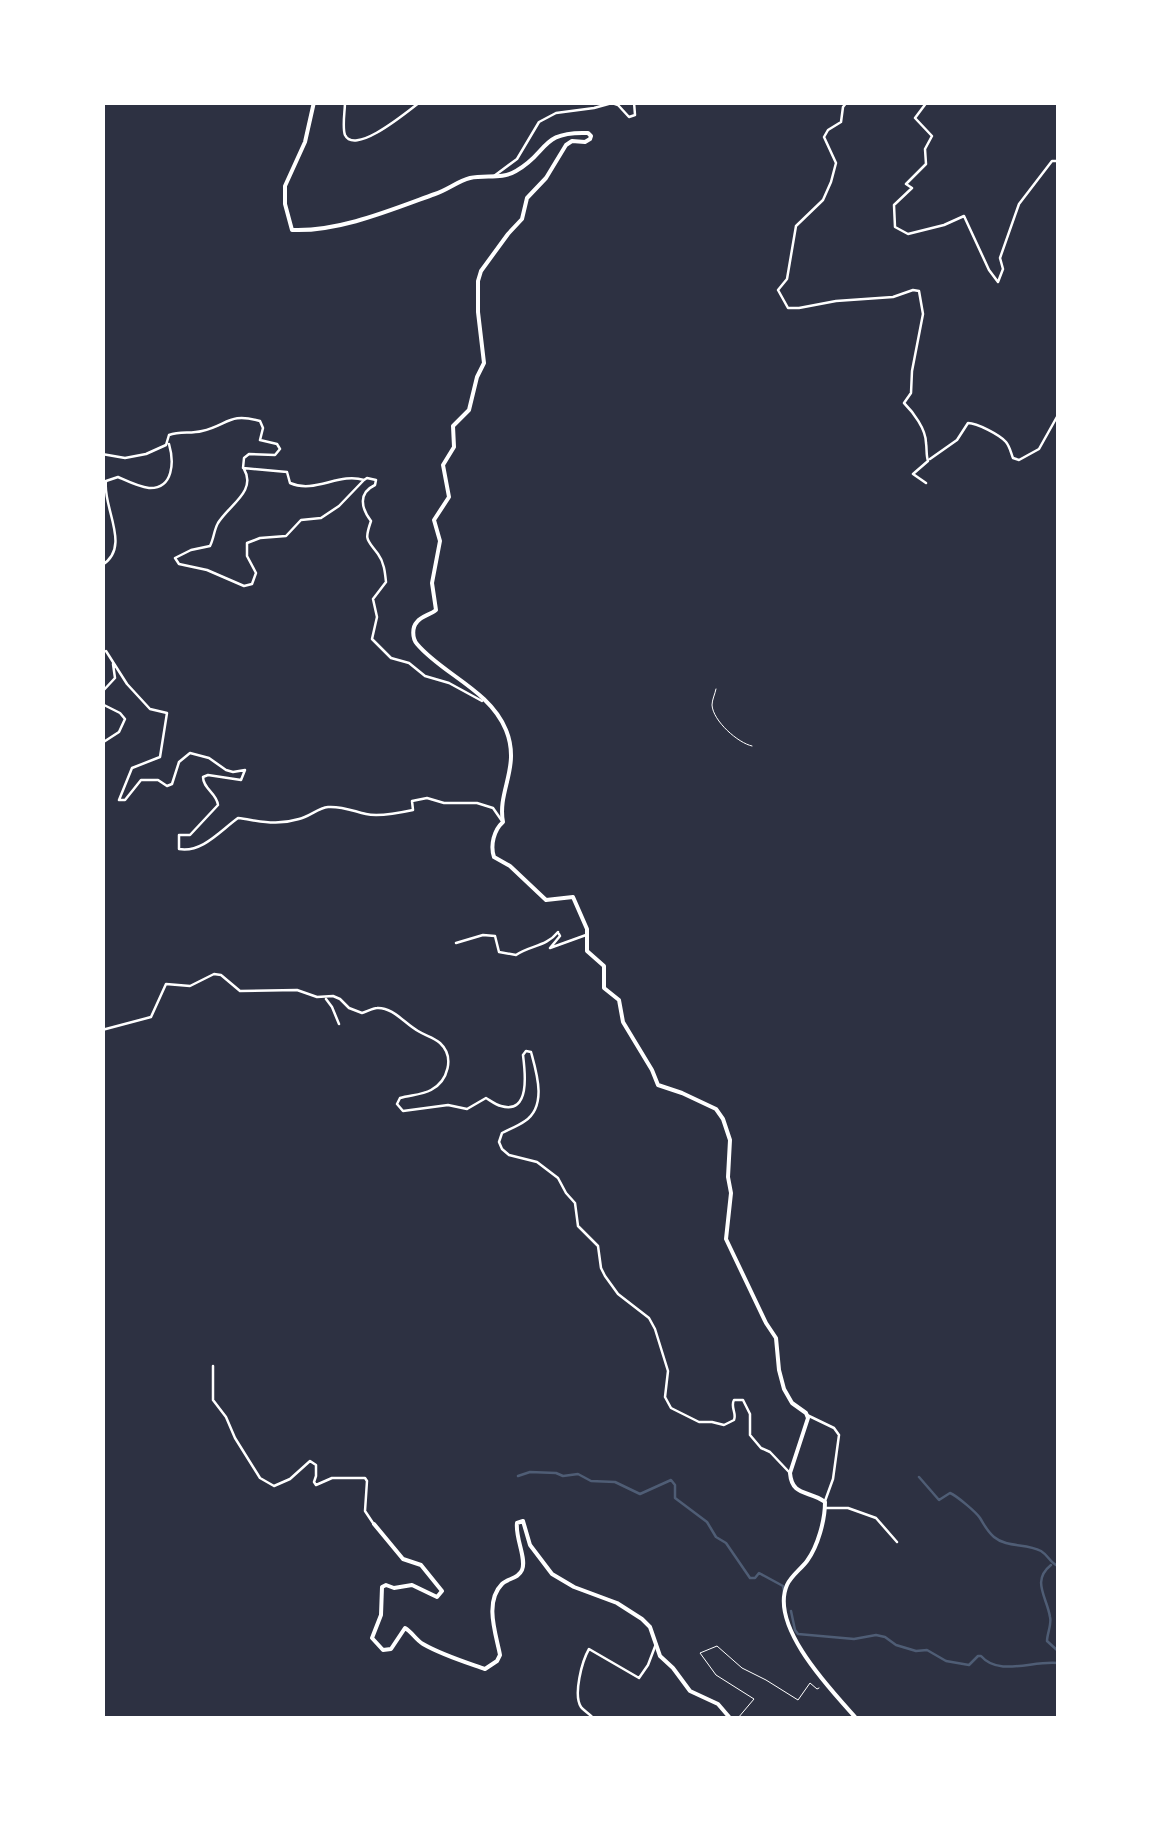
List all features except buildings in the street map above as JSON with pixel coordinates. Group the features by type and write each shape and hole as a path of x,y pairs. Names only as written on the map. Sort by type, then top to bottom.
{"main road":[{"path":"314,102 305,142 285,186 292,230 365,219 438,194 472,177 507,175 561,134 591,136 584,142 566,145 528,198 522,219 481,271 478,312 484,363 470,410 454,426 454,447 443,465 449,497 433,523 440,541 432,579 436,610 415,624 414,636 434,661 484,701 502,723 510,744 507,788 500,810 503,822 496,829 494,857 510,866 546,900 572,897 587,929 588,951 604,966 604,988 619,1000 623,1022 658,1085 713,1108 723,1119 730,1140 731,1194 725,1236 776,1338 784,1389 792,1403 807,1415 791,1481 796,1489 820,1498 825,1505 815,1548 788,1584 786,1614 790,1630 811,1666 856,1718"},
{"path":"374,1524 403,1560 421,1564 442,1590 438,1597 416,1586 384,1585 381,1615 372,1635 383,1650 391,1649 402,1630 408,1628 421,1643 452,1658 486,1669 497,1661 500,1655 493,1604 500,1588 522,1570 516,1533 520,1521 530,1545 552,1574 633,1612 650,1627 660,1656 690,1691 718,1704 730,1718"}],"street":[{"path":"346,102 345,135 356,142 420,102"},
{"path":"493,177 516,158 538,122 556,113 612,103 633,117 634,102"},
{"path":"847,102 841,122 824,136 836,163 831,182 823,200 796,226 787,279 778,290 788,308 836,300 893,298 919,290 923,314 911,393 904,403 914,412 926,436 928,462"},
{"path":"927,102 916,118 932,136 925,149 926,164 906,184 912,188 894,205 895,227 908,234 964,216 998,282 1000,258 1019,204 1052,160 1058,161"},
{"path":"926,483 913,474 958,440 973,422 1006,442 1013,458 1019,460 1039,449 1058,415"},
{"path":"102,565 116,550 104,489 106,481 118,477 144,488 156,488 166,482 174,462 168,442 168,435 173,432 198,432 231,418 256,419 263,428 260,440 277,444 280,450 274,455 249,454 244,458 248,484 219,521 210,546 175,558 179,564 244,586 252,584 256,573 247,556 246,543 286,536 302,520 321,518 364,480"},
{"path":"102,454 132,457 168,442"},
{"path":"243,468 287,472 290,483 298,487 352,476 373,478 377,482 367,489 362,503 371,521 367,540 381,557 386,582 372,599 377,617 372,639 391,658 409,663 426,676 484,701"},
{"path":"106,650 126,684 150,708 166,713 160,757 132,768 120,801 141,780 172,784 179,762 190,754 209,758 226,770 246,770 241,780 203,777 218,805 190,835 179,835 179,849 200,847 238,818 282,823 303,819 325,807 355,809 368,815 398,813 413,810 412,802 426,798 489,806 503,822"},
{"path":"102,692 115,678 113,662"},
{"path":"102,704 125,720 119,732 102,743"},
{"path":"456,943 490,934 496,936 499,952 516,954 543,945 558,932 560,936 550,948 587,934"},
{"path":"102,1030 150,1017 166,984 190,986 214,974 240,991 297,990 340,998 362,1014 375,1007 388,1010 437,1040 445,1048 448,1065 442,1082 428,1092 400,1098 397,1104 403,1111 448,1105 467,1109 486,1098 502,1106 516,1104 525,1087 524,1054 531,1052 539,1088 536,1109 528,1120 502,1132 502,1149 509,1155 537,1162 558,1178 575,1203 578,1226 598,1246 605,1276 618,1294 649,1318 656,1329 668,1371 664,1392 672,1408 699,1422 724,1426 734,1420 734,1400 743,1400 750,1414 750,1435 790,1473"},
{"path":"325,998 339,1024"},
{"path":"212,1366 213,1400 260,1478 274,1486 283,1483 310,1460 316,1465 316,1485 332,1478 365,1478 365,1510 374,1524"},
{"path":"807,1415 834,1428 838,1435 825,1505 876,1518 897,1542"},
{"path":"593,1718 581,1706 578,1695 589,1650 638,1678 656,1644"}],"path":[{"path":"716,689 713,711 733,737 752,746"},
{"path":"738,1718 754,1700 716,1676 700,1653 717,1646 742,1668 798,1700 810,1684 817,1689 825,1683"}],"waterway":[{"path":"518,1476 530,1472 578,1474 591,1481 615,1482 640,1494 671,1480 675,1498 707,1522 750,1578 759,1573 783,1586 784,1592"},
{"path":"919,1477 939,1500 950,1493 962,1501 999,1540 1041,1551 1058,1566"},
{"path":"1051,1565 1041,1583 1050,1620 1047,1641 1058,1651"},
{"path":"791,1611 798,1634 854,1639 876,1635 896,1645 927,1650 946,1661 969,1665 978,1656 1007,1667 1058,1663"}]}
